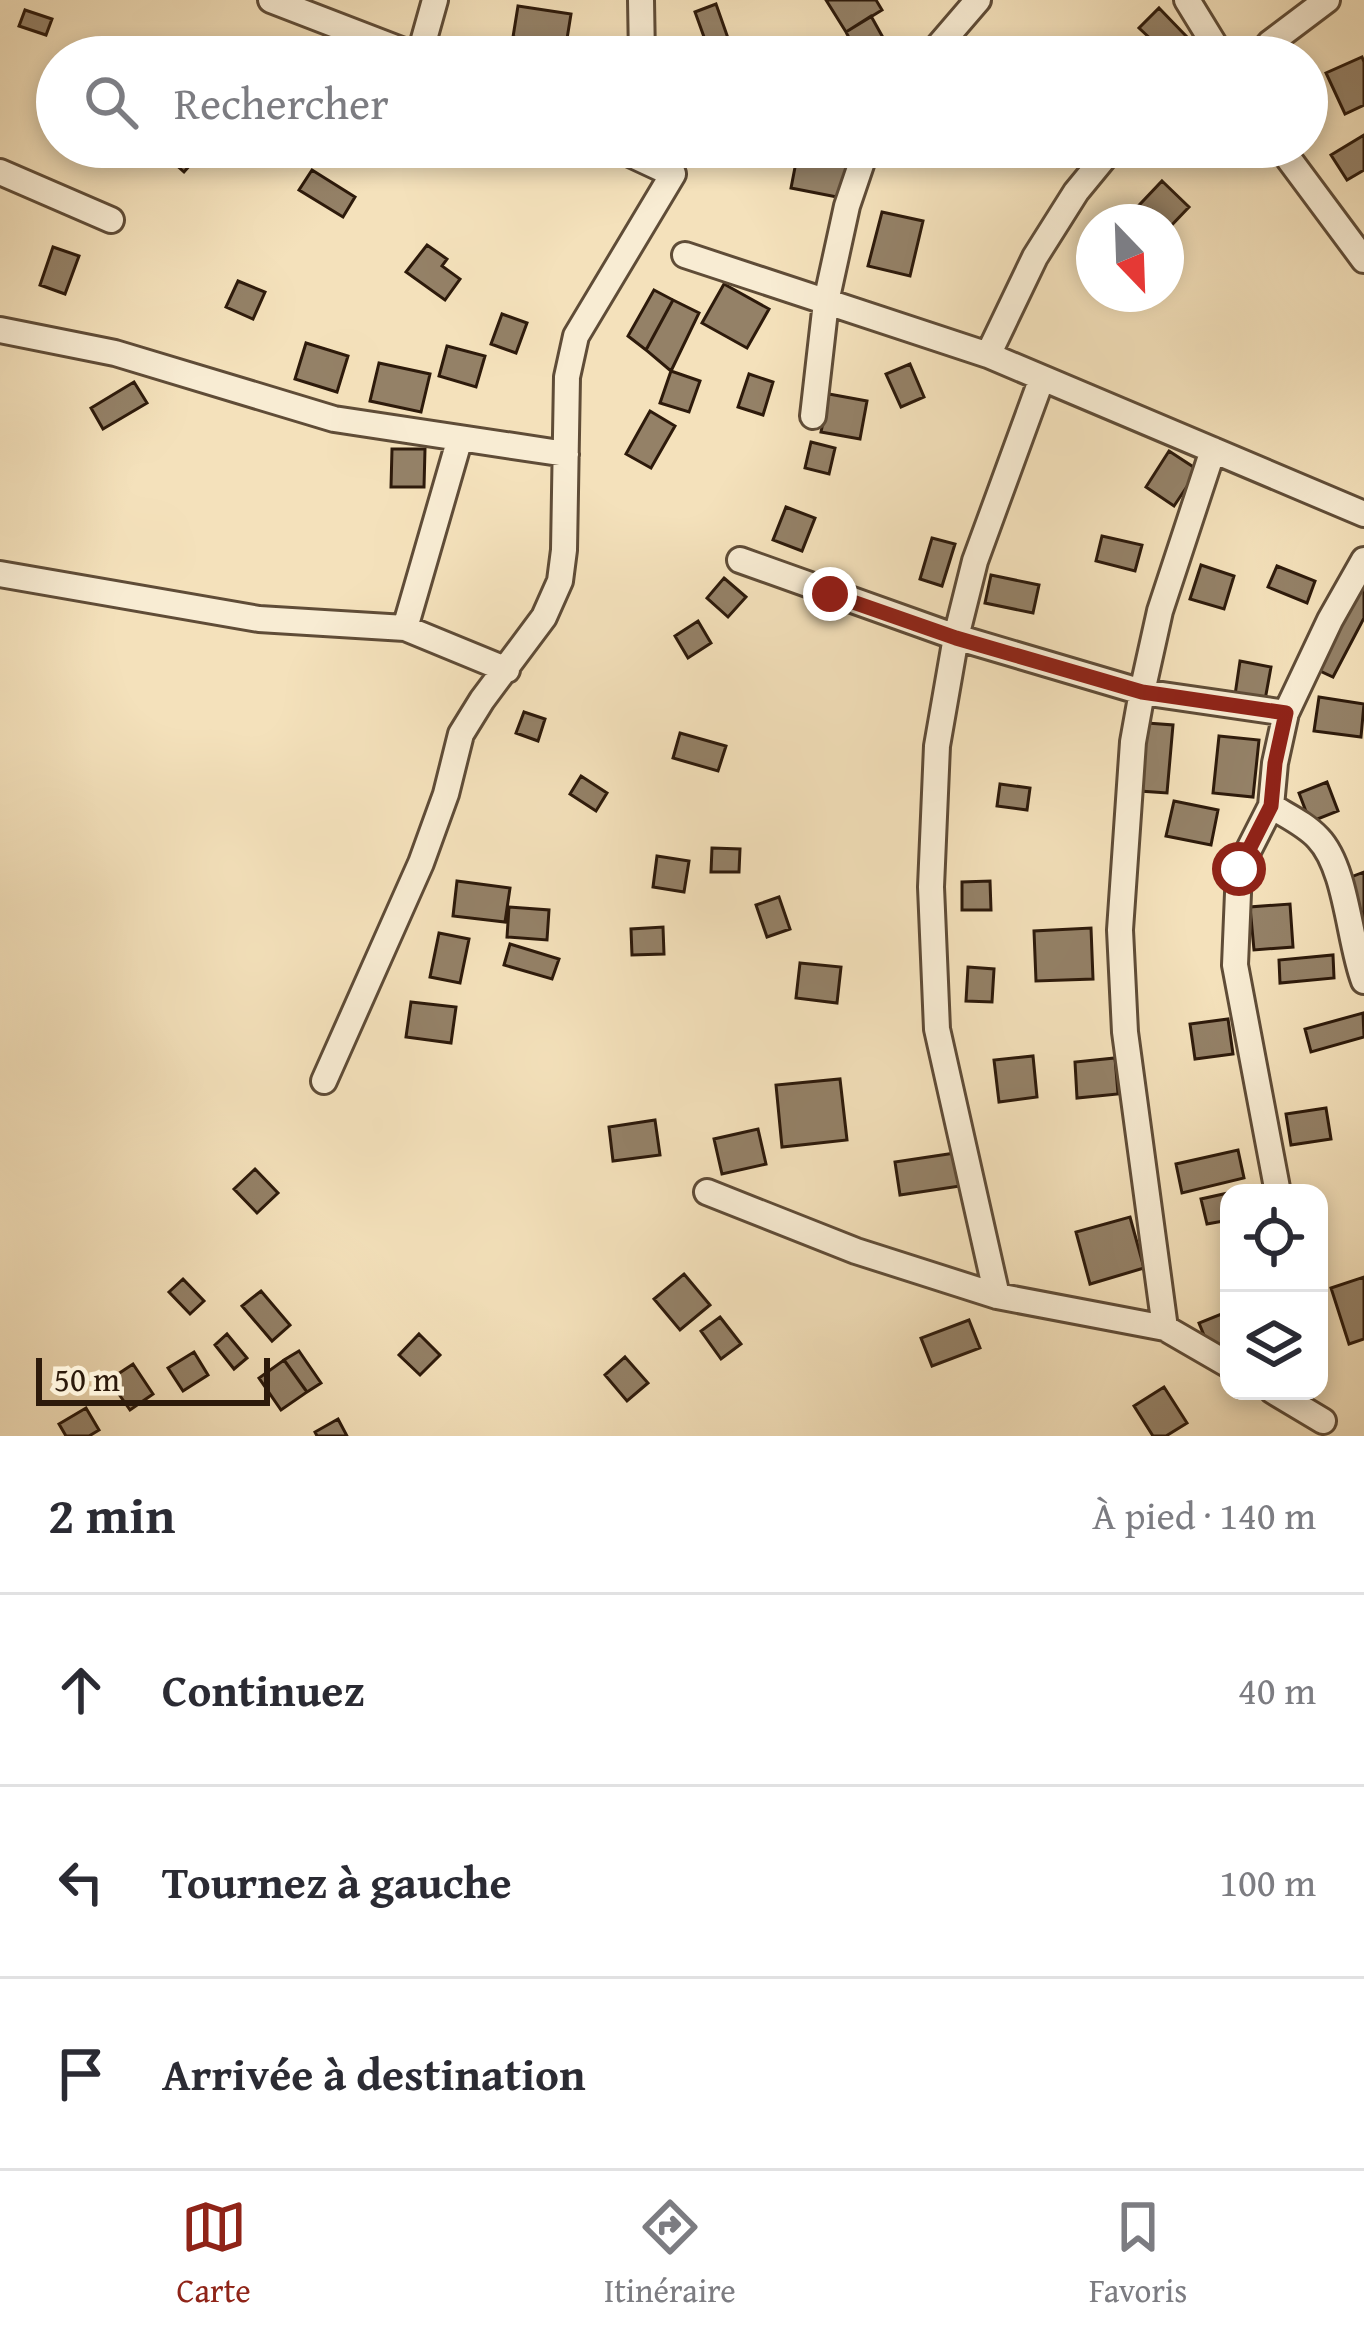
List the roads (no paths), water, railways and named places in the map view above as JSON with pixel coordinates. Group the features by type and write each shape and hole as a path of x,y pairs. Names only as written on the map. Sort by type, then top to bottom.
{"street":[{"path":"271,0 364,36"},
{"path":"425,36 435,0"},
{"path":"641,0 642,36"},
{"path":"947,36 978,0"},
{"path":"1187,0 1204,36"},
{"path":"1279,36 1327,0"},
{"path":"661,168 674,174"},
{"path":"672,168 674,174"},
{"path":"813,416 826,302 860,168"},
{"path":"988,355 1035,257 1096,168"},
{"path":"1296,168 1364,260"},
{"path":"0,172 111,220"},
{"path":"324,1081 422,863 461,734 544,617 560,580 567,377 576,336 674,174"},
{"path":"685,255 988,355 1364,514"},
{"path":"0,329 115,353 334,418 566,454"},
{"path":"998,1296 938,1029 931,886 937,746 975,561 1042,378"},
{"path":"405,628 460,438"},
{"path":"1165,1328 1125,1032 1120,930 1133,742 1142,692 1160,611 1213,450"},
{"path":"740,560 956,638 1142,692 1286,713"},
{"path":"1276,1184 1235,965 1239,869 1271,806 1286,713 1364,560"},
{"path":"0,574 259,619 405,628 507,670"},
{"path":"1271,806 1316,835 1328,850 1364,982"},
{"path":"707,1192 856,1251 998,1296 1165,1328 1220,1360"},
{"path":"1286,1400 1325,1428"}]}
